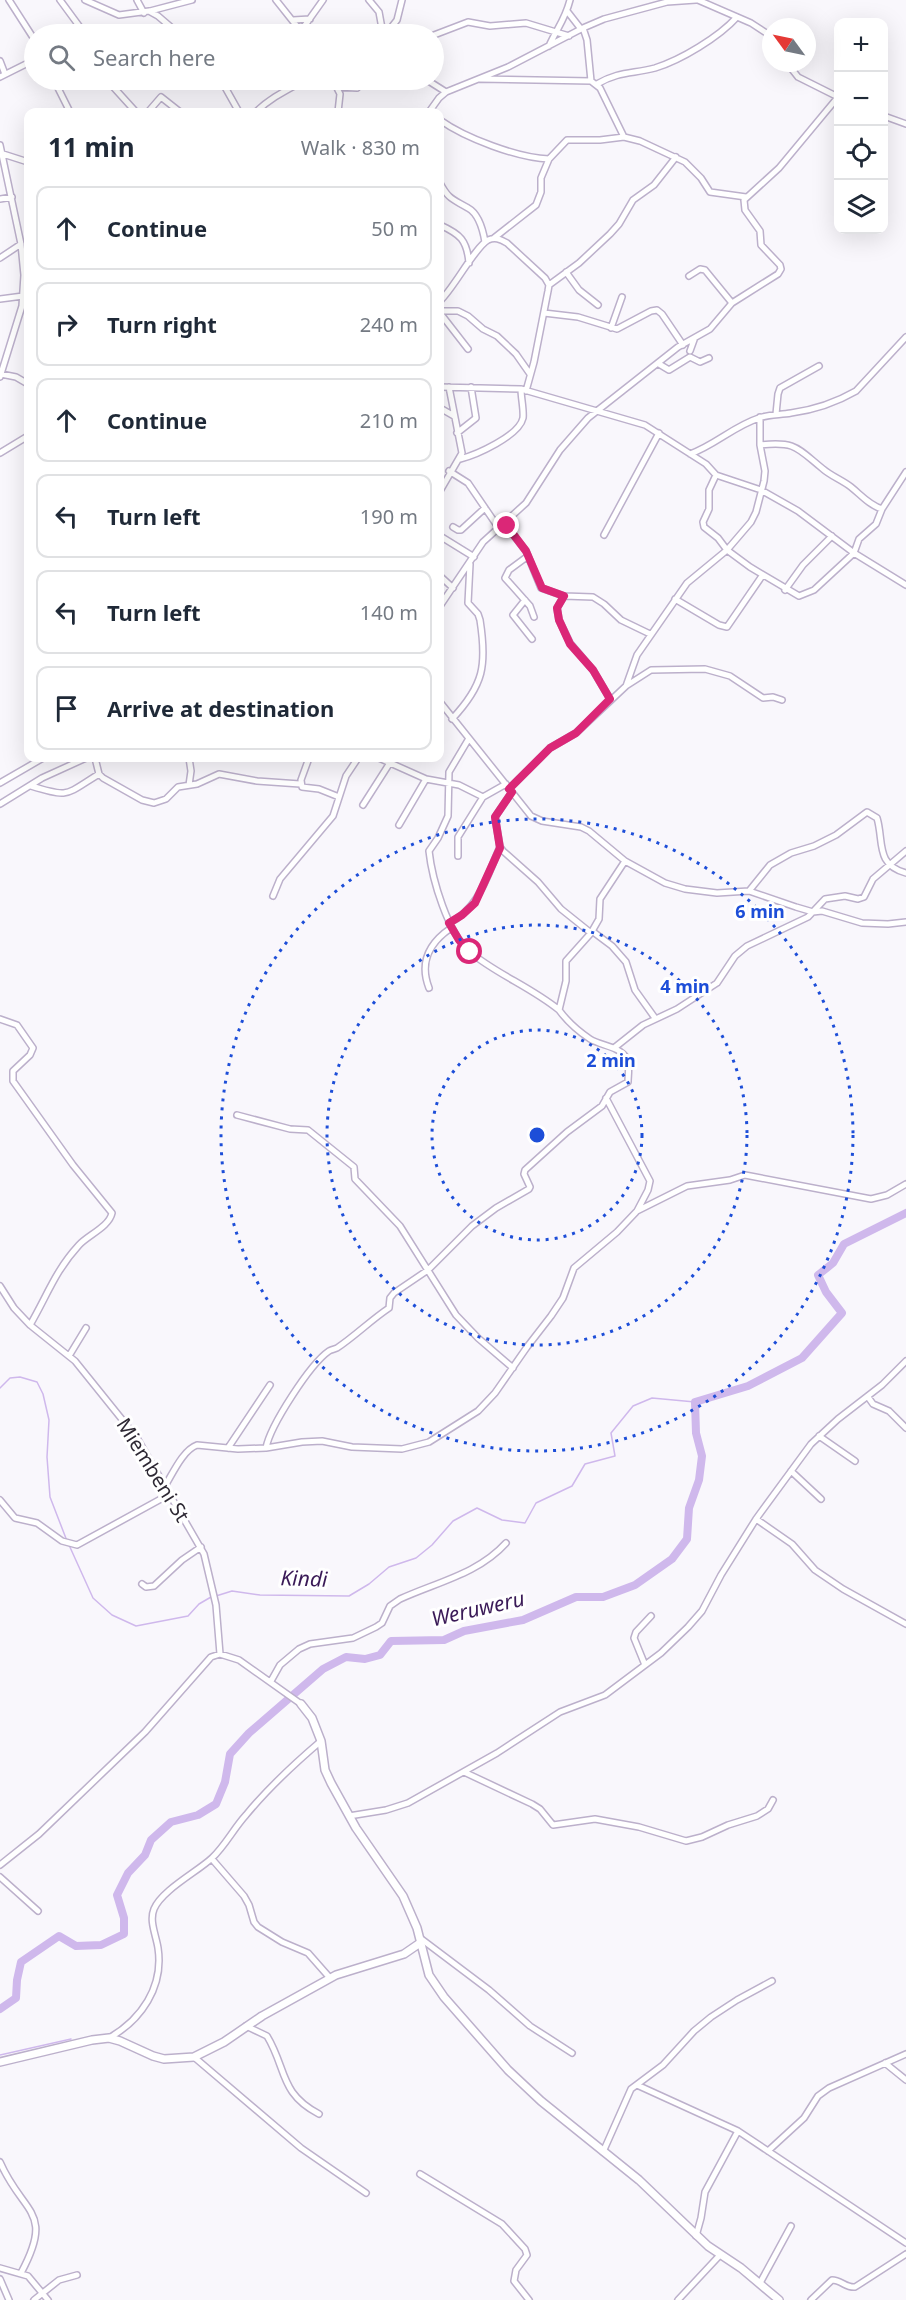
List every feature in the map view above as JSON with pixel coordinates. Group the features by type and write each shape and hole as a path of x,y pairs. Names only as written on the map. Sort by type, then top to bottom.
{"street":[{"path":"9,0 24,24"},
{"path":"60,0 78,24"},
{"path":"85,0 119,15 146,12 192,0"},
{"path":"136,0 146,12 158,16 167,24"},
{"path":"276,0 296,24"},
{"path":"307,24 323,0"},
{"path":"369,0 379,12 382,24"},
{"path":"393,24 397,20 402,0"},
{"path":"549,46 564,20 570,0"},
{"path":"432,108 446,92 508,67 582,28 649,6 697,0 762,29"},
{"path":"567,11 582,28 587,40 594,82 624,137"},
{"path":"476,79 594,82 610,76 652,69 722,31 737,17"},
{"path":"293,20 310,19"},
{"path":"444,31 468,22 488,26 526,23 569,36"},
{"path":"0,61 2,75 24,65"},
{"path":"795,72 834,95"},
{"path":"59,90 68,108"},
{"path":"116,90 132,108"},
{"path":"227,90 237,108"},
{"path":"260,108 274,96 289,90"},
{"path":"339,90 341,99 339,108"},
{"path":"151,108 161,97 175,108"},
{"path":"444,600 483,542 526,503 560,450 588,418 684,344 710,329 732,303 778,274 780,265 761,245 759,229 744,207 746,197 779,168 834,102"},
{"path":"888,117 906,124"},
{"path":"444,123 468,138 528,156 549,159"},
{"path":"444,294 485,242 494,238 536,205 541,192 541,178 549,159 567,140 624,137 640,141 688,165 701,178 710,192 746,197"},
{"path":"0,145 24,255"},
{"path":"3,154 24,161"},
{"path":"549,285 610,234 633,201 654,185 676,157"},
{"path":"444,189 450,199 473,212 482,228 485,242"},
{"path":"0,199 12,197"},
{"path":"444,227 458,234 467,248 469,263"},
{"path":"459,459 486,450 515,429 523,418 524,390 530,374 549,285 545,278 513,248 502,239 494,238"},
{"path":"0,258 21,244"},
{"path":"689,276 703,269 732,303"},
{"path":"566,272 579,290 598,305"},
{"path":"0,299 24,296 0,376 16,377 24,382"},
{"path":"611,328 622,297"},
{"path":"544,313 578,317 611,328 620,328 656,310 662,314 691,354 700,362 709,358"},
{"path":"444,312 458,311 497,336 516,354 530,374"},
{"path":"444,316 468,350"},
{"path":"690,454 705,449 733,430 760,417 792,413 846,397 856,391 906,338"},
{"path":"658,364 669,370 691,354 694,340"},
{"path":"776,414 780,388 819,366"},
{"path":"444,387 524,390 645,425 706,464 716,475 761,490 798,511 854,553 906,585"},
{"path":"444,482 462,450 449,387"},
{"path":"457,433 476,418 471,387"},
{"path":"444,410 454,416"},
{"path":"626,686 633,663 675,599 693,576 727,550 753,518 765,471 760,445 760,417"},
{"path":"603,534 659,433"},
{"path":"0,453 24,438"},
{"path":"760,445 782,444 797,447 825,471 882,509"},
{"path":"449,471 465,480 485,508 519,540 542,588 564,596 593,597 621,620 650,634"},
{"path":"716,475 709,490 709,509 703,525 718,538 727,550 762,576 799,596 807,594 828,578 854,553 862,535 874,527 882,509 906,472"},
{"path":"453,527 460,530 485,508"},
{"path":"785,590 803,565 832,536"},
{"path":"444,538 474,557"},
{"path":"528,556 509,570 505,578 525,600 534,617"},
{"path":"452,719 475,692 483,666 480,620 468,603 470,564"},
{"path":"675,599 719,625 727,627 762,576"},
{"path":"444,580 453,588"},
{"path":"564,596 557,608 559,620 570,644 593,670 610,699"},
{"path":"525,600 513,615 532,639"},
{"path":"429,988 425,967 428,950 475,903 500,848 495,817 509,788 550,748 576,733 610,699 651,670 705,669 730,676 763,698 773,697 782,700"},
{"path":"444,708 525,810 536,820 580,827 589,831 625,861 665,883 685,889 717,893 749,891 777,902 813,912 818,910 862,923 906,922"},
{"path":"266,1449 282,1411 305,1378 326,1354 336,1349 389,1308 390,1298 394,1293 428,1270 472,1226 496,1208 529,1190 525,1170 567,1132 597,1110 615,1088 628,1082 627,1059 614,1048 588,1038 544,997 470,952 450,926 429,851 448,816 447,783 452,765 468,740"},
{"path":"0,783 36,762"},
{"path":"0,804 78,762"},
{"path":"96,762 99,774 103,778 142,800 154,803 166,799 178,787 219,774 257,781 300,784 304,788 319,789 339,797"},
{"path":"189,785 190,762"},
{"path":"300,784 308,762"},
{"path":"273,897 280,879 329,821 350,768 355,762"},
{"path":"363,805 389,762"},
{"path":"396,762 426,779 459,785 483,796"},
{"path":"31,786 60,795 67,794 99,774"},
{"path":"399,825 426,779"},
{"path":"458,856 458,837 483,796 509,788"},
{"path":"749,891 770,865 791,853 814,846 836,835 867,812 877,818 880,828 880,848 889,864 906,873"},
{"path":"500,848 538,882 561,909 612,946 626,962 635,990 655,1018"},
{"path":"614,1048 655,1018 677,1009 717,983 735,956 747,946 808,917 828,898 847,896 858,899 864,897 873,879 906,851"},
{"path":"559,1010 566,981 566,961 591,932 600,917 600,899 625,861"},
{"path":"0,1019 17,1025 33,1048 30,1055 13,1071 13,1081 73,1165 112,1213 110,1219 86,1238 59,1268 30,1325"},
{"path":"165,1486 192,1447 206,1445 266,1449 302,1442 322,1441 352,1447 409,1449 448,1432 478,1411 503,1383 563,1298 574,1268 617,1232 637,1211 648,1190 650,1181 606,1098"},
{"path":"237,1115 290,1129 307,1129 354,1167 355,1179 395,1220 442,1295 465,1325 513,1368"},
{"path":"637,1211 687,1186 726,1181 745,1175 871,1199 887,1195 906,1184"},
{"name":"Miembeni St","path":"0,1286 14,1308 30,1325 69,1356 132,1430 201,1547 216,1605 220,1654"},
{"path":"69,1356 86,1328"},
{"path":"349,1815 397,1808 464,1772 560,1712 605,1695 673,1643 702,1611 721,1575 756,1519 790,1471 819,1436 868,1397 906,1361"},
{"path":"228,1448 270,1385"},
{"path":"868,1397 873,1404 889,1411 906,1428"},
{"path":"819,1436 855,1461"},
{"path":"790,1471 822,1499"},
{"path":"0,1500 15,1518 37,1523 62,1541 77,1545 170,1494"},
{"path":"756,1519 792,1544 815,1570 843,1589 906,1624"},
{"path":"271,1681 280,1665 299,1649 310,1644 353,1638 376,1627 382,1623 390,1606 400,1599 470,1571 484,1563 506,1543"},
{"path":"142,1584 146,1587 154,1586 182,1560 201,1547"},
{"path":"645,1665 634,1638 636,1632 651,1616"},
{"path":"0,1865 63,1811 158,1719 207,1661 220,1654 238,1660 301,1704 312,1718 321,1741 325,1770 349,1815 403,1896 419,1940 424,1963 435,1985 482,2041 541,2101 639,2180 696,2236 741,2268 779,2300"},
{"path":"109,2038 131,2024 151,1996 159,1960 151,1918 155,1906 212,1859 264,1794 294,1763 321,1741"},
{"path":"464,1772 532,1804 540,1809 552,1825 595,1819 639,1827 686,1841 757,1816 768,1809 773,1800"},
{"path":"212,1859 244,1896 254,1923 282,1942 308,1953 330,1978"},
{"path":"0,1877 38,1911"},
{"path":"0,2062 109,2038 164,2059 194,2057 224,2042 246,2026 330,1978 347,1970 404,1954 419,1940"},
{"path":"419,1940 498,1997 530,2026 572,2054"},
{"path":"603,2152 627,2095 663,2065 694,2031 711,2017 736,2000 772,1981"},
{"path":"246,2026 267,2036 292,2093 304,2106 319,2114"},
{"path":"768,2151 804,2118 818,2096 885,2062 906,2054"},
{"path":"194,2057 301,2148 366,2193"},
{"path":"885,2062 906,2080"},
{"path":"637,2085 738,2131 906,2243"},
{"path":"696,2236 705,2192 738,2131"},
{"path":"0,2162 8,2179 30,2208 36,2224 36,2241 21,2272"},
{"path":"420,2174 495,2219 525,2249 526,2255 516,2270 514,2281 529,2300"},
{"path":"760,2283 791,2226"},
{"path":"678,2300 720,2254"},
{"path":"811,2300 832,2280 839,2280 855,2287 906,2254"},
{"path":"0,2268 21,2272 28,2276 48,2300"},
{"path":"34,2300 58,2280 77,2274"},
{"path":"0,2279 9,2300"}],"waterway":[{"name":"Weruweru","path":"0,2009 16,1998 21,1962 59,1936 76,1946 101,1945 124,1934 124,1918 117,1895 128,1873 145,1855 151,1840 171,1822 198,1815 216,1804 225,1782 230,1754 249,1733 323,1669 346,1657 365,1659 380,1655 391,1641 444,1640 464,1631 523,1620 576,1597 603,1597 635,1585 672,1559 687,1539 689,1508 699,1480 702,1456 696,1433 695,1402 748,1386 802,1358 842,1313 826,1292 818,1275 833,1263 844,1244 906,1213"},
{"name":"Kindi","path":"0,1388 10,1378 20,1377 37,1382 43,1394 49,1420 47,1457 50,1497 67,1541"},
{"name":"Kindi","path":"216,1596 232,1591 260,1595 349,1596 369,1584 389,1567 416,1558 432,1545 453,1521 477,1508 502,1520 525,1523 536,1503 572,1486 585,1464 615,1456 611,1433 633,1406 652,1398 695,1402"},
{"name":"Kindi","path":"69,1545 93,1598 112,1615 136,1626 188,1616 199,1604 211,1597"},
{"path":"0,2055 71,2039"}],"route":[{"path":"470,952 464,947 449,923 462,915 477,900 500,848 495,817 512,792 509,789 550,748 576,733 610,699 591,666 570,644 557,616 557,608 564,596 542,588 537,581 526,551 507,526"}]}
